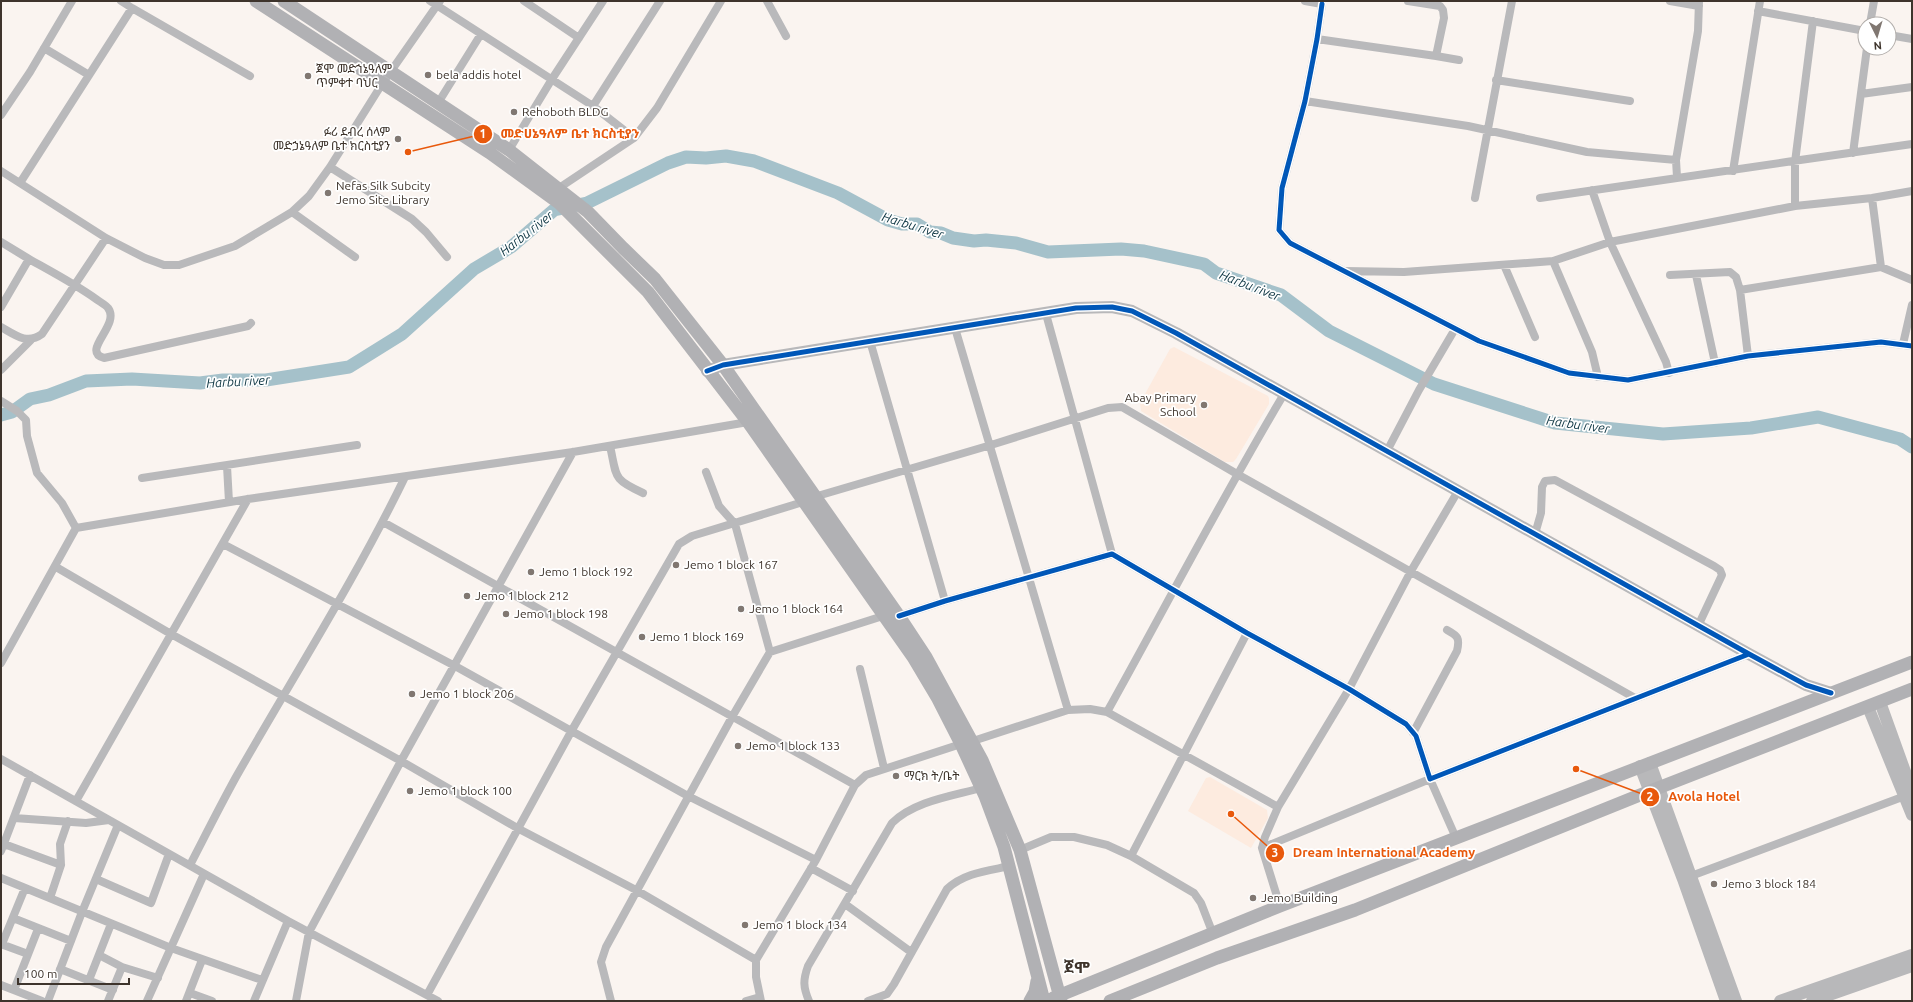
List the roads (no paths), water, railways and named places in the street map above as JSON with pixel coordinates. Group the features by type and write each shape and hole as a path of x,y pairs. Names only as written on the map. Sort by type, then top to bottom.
{"main road":[{"path":"256,1 555,196 574,208 588,212 655,279 723,365 809,500 868,584 899,616 926,657 1020,850 1061,998"},
{"path":"284,1 392,71 509,150 555,196"},
{"path":"574,208 648,292 707,371 809,500"},
{"path":"868,584 883,616 913,657 967,742 981,788 1010,866 1037,977 1045,1001 1061,998 1085,985 1280,906 1912,662"},
{"path":"1110,1001 1217,958 1355,910 1912,689"},
{"path":"1030,1001 1035,992 1037,977"},
{"path":"1055,978 1071,984 1085,985"}],"street":[{"path":"1,115 72,1"},
{"path":"121,1 250,76"},
{"path":"524,1 535,4 579,38"},
{"path":"509,150 552,79 603,1"},
{"path":"593,106 660,1"},
{"path":"555,196 634,138 657,108 721,1"},
{"path":"767,1 786,36"},
{"path":"1305,1 1322,2 1317,39 1305,101 1282,188 1279,230 1290,243 1479,341 1569,373 1628,380 1669,374 1748,356 1881,342 1912,346"},
{"path":"1408,1 1440,6 1443,10 1444,18 1436,56"},
{"path":"1475,198 1512,1"},
{"path":"1670,1 1699,3 1698,31 1676,160 1677,177"},
{"path":"1733,171 1760,1"},
{"path":"1871,16 1874,1"},
{"path":"1,171 106,238 145,258 164,265 179,265 234,246 292,212 309,196 330,167 435,2 481,34 593,106 634,138"},
{"path":"20,183 132,8"},
{"path":"1758,11 1857,29"},
{"path":"1795,206 1795,162 1813,21"},
{"path":"438,103 481,34"},
{"path":"1897,36 1912,39"},
{"path":"1317,39 1459,60"},
{"path":"44,48 90,75"},
{"path":"1854,153 1866,56"},
{"path":"1496,80 1630,101"},
{"path":"1861,94 1912,87"},
{"path":"1305,101 1487,130 1587,152 1676,160"},
{"path":"1540,198 1912,144"},
{"path":"330,167 412,220 426,232 447,257"},
{"path":"1592,190 1610,242 1666,362 1669,374"},
{"path":"1343,271 1404,272 1553,261 1610,242 1795,206 1872,198 1912,191"},
{"path":"1872,198 1881,267"},
{"path":"292,212 355,257"},
{"path":"1,370 30,340 42,334 106,238"},
{"path":"1,242 75,284 109,309 112,318 109,326 97,342 96,352 100,357 104,358 248,326 251,323"},
{"path":"1,307 4,296 29,259"},
{"path":"1553,261 1592,352 1598,377"},
{"path":"1504,264 1535,337"},
{"path":"1740,290 1881,267 1912,280"},
{"path":"1670,275 1696,275 1730,272 1736,277 1740,290 1748,356"},
{"path":"1696,275 1715,363"},
{"path":"1903,344 1912,305"},
{"path":"707,371 723,365 1076,308 1112,307 1132,311 1176,333 1749,654 1806,685 1831,693"},
{"path":"1046,314 1112,554 1247,633 1349,689 1406,724 1413,733 1421,750 1430,779 1456,838"},
{"path":"1,327 20,338 30,340"},
{"path":"955,328 991,445 1028,578 1068,710"},
{"path":"1386,451 1455,328"},
{"path":"870,341 945,601"},
{"path":"1107,712 1237,474 1284,394"},
{"path":"1,402 20,413 28,424 27,436 37,473 62,503 76,528"},
{"path":"427,995 572,730 679,544 692,536 1108,408 1122,407 1237,474 1411,570 1635,698"},
{"path":"76,528 248,499 573,452 748,422"},
{"path":"142,478 357,445"},
{"path":"610,446 618,479 623,484 643,493"},
{"path":"296,1001 309,932 401,761 499,588 573,452"},
{"path":"227,466 229,502"},
{"path":"706,472 719,506 734,524 770,652"},
{"path":"190,866 236,778 338,604 383,522 405,477"},
{"path":"1535,534 1541,513 1542,487 1545,481 1555,480 1714,566 1720,570 1722,575 1698,626"},
{"path":"1280,906 1262,848 1265,837 1278,807 1349,689 1411,570 1458,491"},
{"path":"76,801 248,499"},
{"path":"383,522 499,588 617,651 855,785"},
{"path":"1,663 56,567 76,528"},
{"path":"223,544 455,666 688,796 816,860"},
{"path":"899,616 945,601 1112,554"},
{"path":"56,567 171,634 401,761 519,829 636,890 756,960"},
{"path":"611,1001 601,962 606,947 688,796 770,652 883,616"},
{"path":"1413,733 1457,651 1459,638 1447,630"},
{"path":"1132,856 1247,633"},
{"path":"1262,848 1430,779 1749,654"},
{"path":"860,669 884,768"},
{"path":"1806,685 1812,701"},
{"path":"1874,704 1908,793 1912,815"},
{"path":"746,1001 760,999 756,977 756,960 816,860 855,785 866,775 884,768 1068,710 1090,709 1107,712 1278,807"},
{"path":"1,759 288,921 438,1001"},
{"path":"1645,764 1692,876 1736,1001"},
{"path":"30,775 2,848 61,865"},
{"path":"809,1001 803,987 808,966 846,904 888,828 896,819 931,802 981,788"},
{"path":"1655,790 1726,1001"},
{"path":"1692,876 1908,793"},
{"path":"14,818 91,823 109,820"},
{"path":"50,898 61,865 60,844 68,821"},
{"path":"48,1001 82,912 118,825"},
{"path":"1020,850 1051,837 1063,835 1108,845 1132,856 1194,893 1201,903 1213,934"},
{"path":"96,879 151,903 169,854"},
{"path":"868,1001 887,994 941,898 956,880 969,875 1010,866"},
{"path":"811,868 853,891"},
{"path":"147,1001 204,874"},
{"path":"1,878 171,948 262,980"},
{"path":"25,888 2,944 28,954"},
{"path":"846,904 911,952"},
{"path":"13,918 71,941"},
{"path":"254,1001 288,921"},
{"path":"89,980 112,924"},
{"path":"14,990 38,929"},
{"path":"99,955 122,967 158,978"},
{"path":"1812,1001 1825,991 1912,955"},
{"path":"186,1001 202,960"},
{"path":"1780,1001 1825,991 1912,966"},
{"path":"108,1001 122,967"},
{"path":"60,969 113,990"},
{"path":"1,985 14,990 26,998 42,1001"},
{"path":"190,993 212,1001"}],"waterway":[{"name":"Harbu river","path":"1,415 12,412 30,399 49,395 86,381 132,379 200,383 223,380 266,380 349,367 402,334 474,269 511,247 554,210 587,203 668,163 686,157 706,158 726,156 754,161 838,193 888,220 902,224 917,224 930,232 941,233 953,238 974,241 986,240 1016,243 1048,252 1121,249 1144,251 1204,264 1216,273 1281,295 1329,331 1434,384 1555,423 1663,434 1751,428 1818,417 1900,439 1912,447"}],"place":[{"name":"bela addis hotel","path":"428,75"},
{"name":"ጀሞ መድኀኔዓለም ጥምቀተ ባህር","path":"308,76"},
{"name":"Rehoboth BLDG","path":"514,112"},
{"name":"ፉሪ ደብረ ሰላም መድኃኔዓለም ቤተ ክርስቲያን","path":"398,139"},
{"name":"መድሀኔዓለም ቤተ ክርስቲያን","path":"408,152"},
{"name":"Nefas Silk Subcity Jemo Site Library","path":"328,193"},
{"name":"Abay Primary School","path":"1204,405"},
{"name":"Jemo 1 block 167","path":"676,565"},
{"name":"Jemo 1 block 192","path":"531,572"},
{"name":"Jemo 1 block 212","path":"467,596"},
{"name":"Jemo 1 block 164","path":"741,609"},
{"name":"Jemo 1 block 198","path":"506,614"},
{"name":"Jemo 1 block 169","path":"642,637"},
{"name":"Jemo 1 block 206","path":"412,694"},
{"name":"Jemo 1 block 133","path":"738,746"},
{"name":"Avola Hotel","path":"1576,769"},
{"name":"ማርክ ት/ቤት","path":"896,776"},
{"name":"Jemo 1 block 100","path":"410,791"},
{"name":"Dream International Academy","path":"1231,814"},
{"name":"Jemo 3 block 184","path":"1714,884"},
{"name":"Jemo Building","path":"1253,898"},
{"name":"Jemo 1 block 134","path":"745,925"}],"district":[{"name":"ጀሞ","path":"1077,967"}]}
